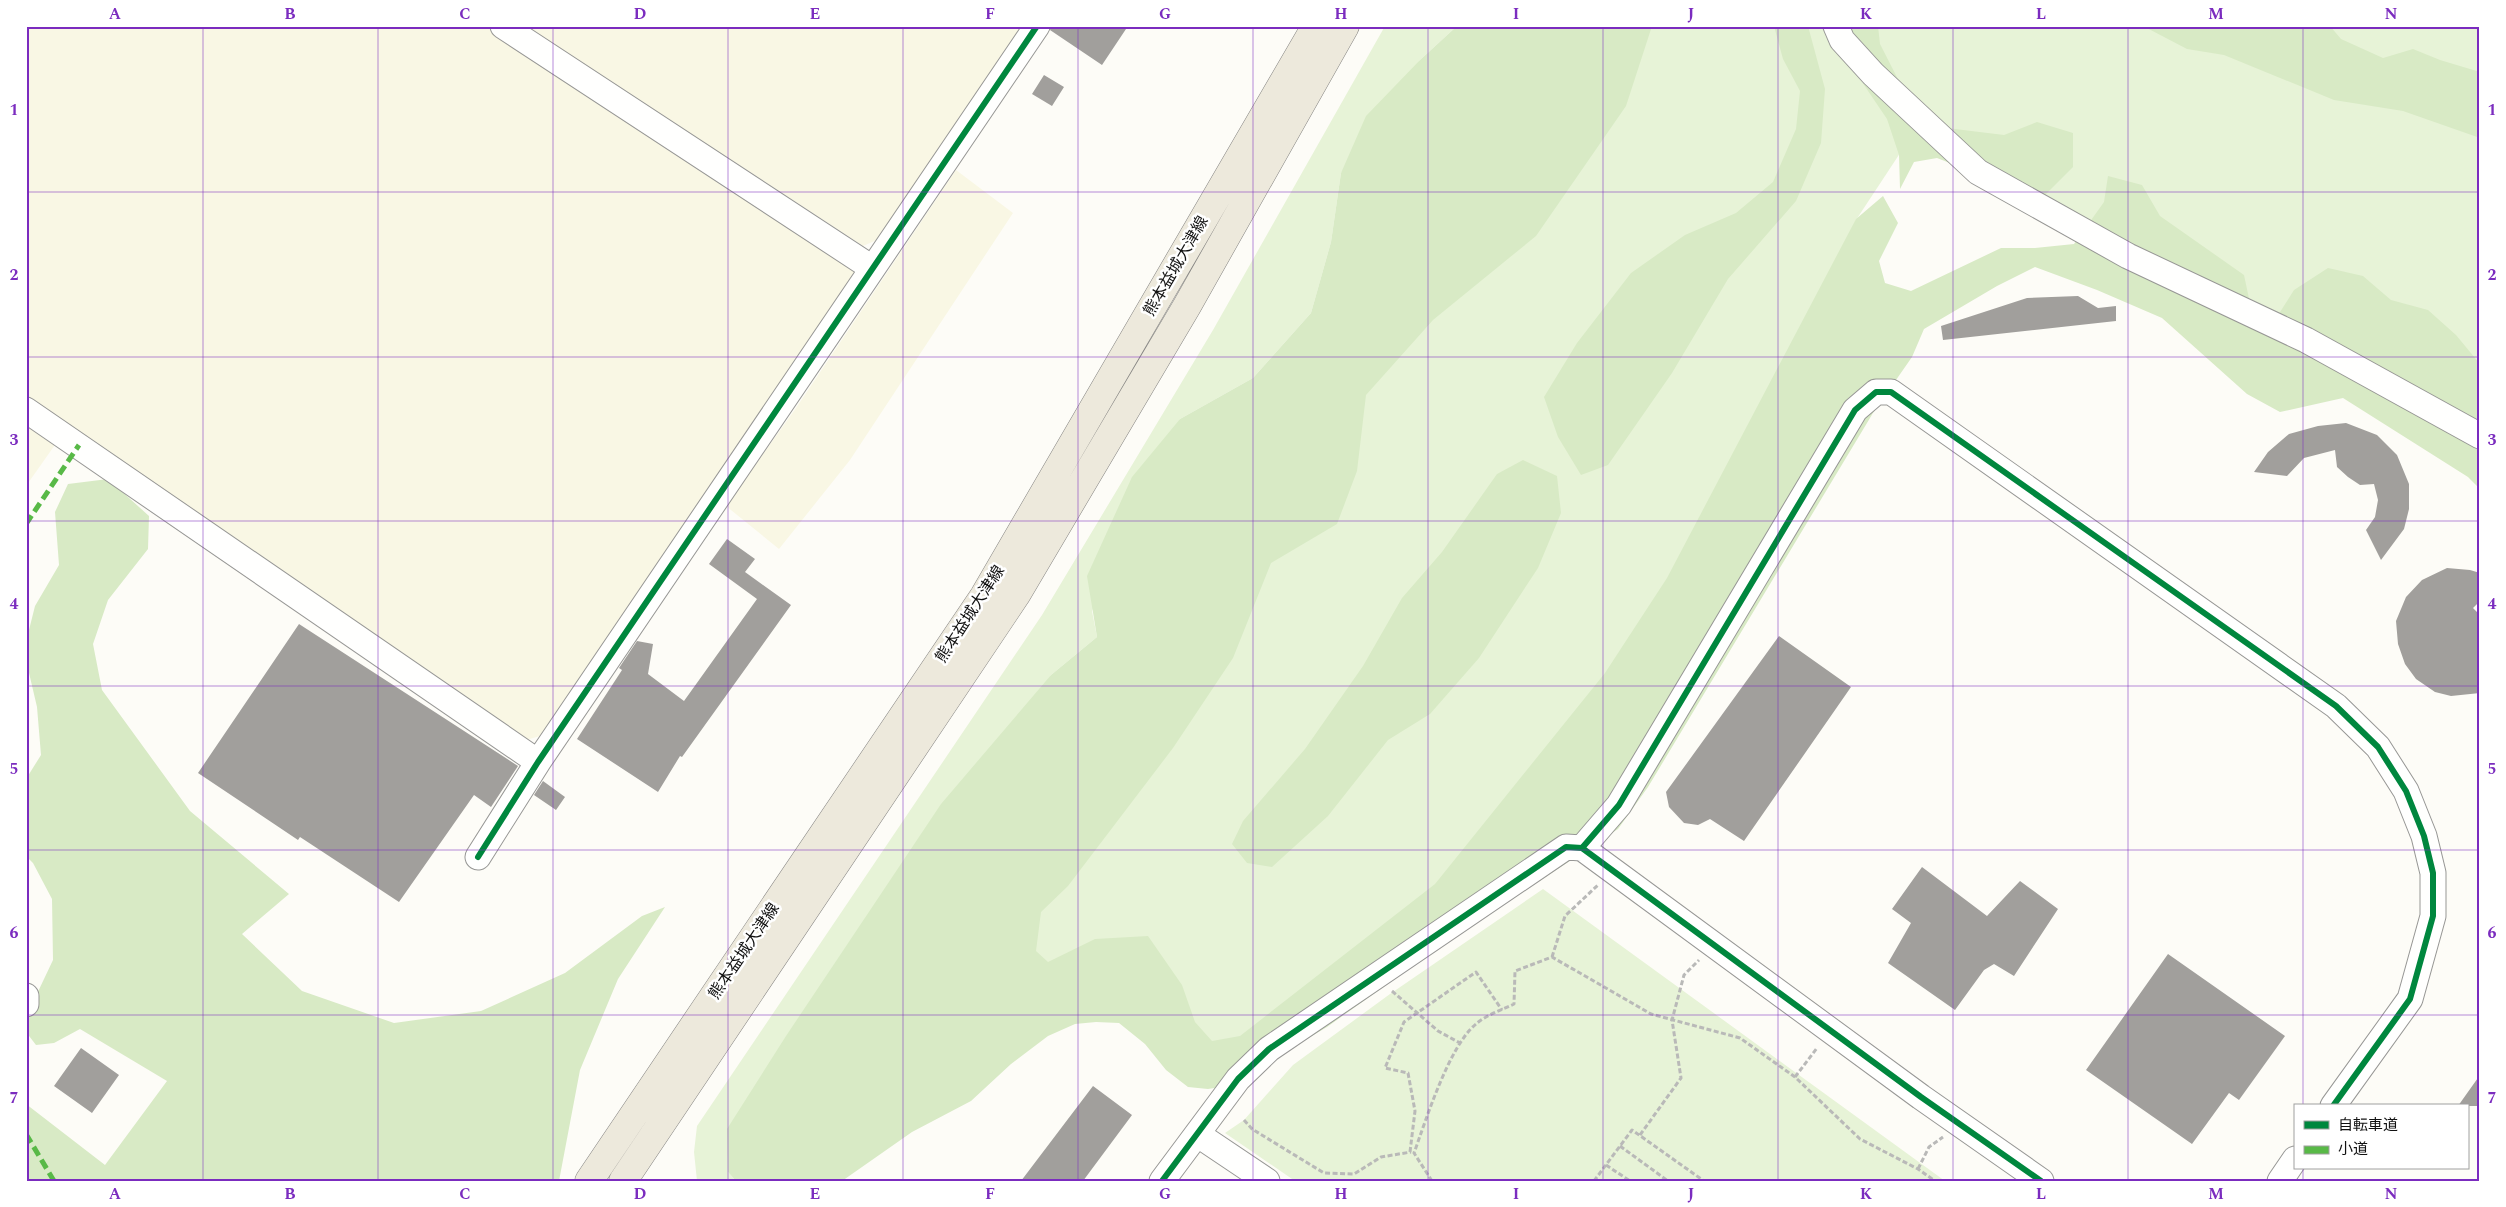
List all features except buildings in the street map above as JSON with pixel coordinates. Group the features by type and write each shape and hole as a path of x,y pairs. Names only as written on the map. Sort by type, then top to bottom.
{"main road":[{"name":"熊本益城大津線","path":"589,1181 984,596 1316,26"},
{"name":"熊本益城大津線","path":"623,1181 1016,595 1186,306 1345,26"}],"street":[{"path":"503,26 872,268"},
{"path":"478,856 538,762 1037,26"},
{"path":"1836,26 1842,40 1873,74 1978,172 2128,256 2306,340 2480,436"},
{"path":"1582,848 1619,805 1855,410 1876,392 1891,392 2336,706 2378,747 2406,791 2424,836 2433,873 2433,916 2410,999 2334,1104"},
{"path":"26,410 538,762"},
{"path":"1162,1181 1238,1079 1269,1049 1566,847 1582,848 1921,1098 2041,1181"},
{"path":"26,996 26,1004"},
{"path":"1197,1134 1267,1181"},
{"path":"2280,1181 2294,1161"}],"path":[{"path":"1552,957 1565,916 1602,881"},
{"path":"1640,1135 1681,1078 1672,1020 1684,975 1705,954"},
{"path":"1412,1152 1436,1091 1460,1043 1476,1024 1514,1004 1516,971 1552,957"},
{"path":"1552,957 1650,1014 1740,1038 1795,1077 1860,1139 1918,1169 1935,1181"},
{"path":"1432,1181 1412,1152 1415,1111 1408,1073 1385,1068 1404,1022 1476,972 1502,1010"},
{"path":"1388,988 1438,1031 1460,1043"},
{"path":"1795,1077 1818,1047"},
{"path":"1244,1120 1252,1129 1324,1173 1354,1174 1381,1157 1412,1152"},
{"path":"1594,1181 1632,1130 1704,1181"},
{"path":"1918,1169 1929,1147 1944,1136"},
{"path":"1620,1146 1668,1181"},
{"path":"1606,1165 1630,1181"}],"shaded area":[{"path":"26,26 486,26 858,269 540,736 526,740 26,397"},
{"path":"526,26 1022,26 879,239 863,246"},
{"path":"956,170 1013,213 850,460 779,549 726,506 796,408"},
{"path":"26,421 57,442 26,486"}],"green space":[{"path":"1385,26 1457,26 1420,60 1341,173 1331,242 1311,313 1253,378 1180,419 1092,611 1097,637 1051,675 728,1172 736,1181 697,1181 694,1152 697,1126 1042,615 1213,330"},
{"path":"1457,26 1652,26 1626,106 1536,236 1433,320 1366,395 1357,471 1337,524 1271,563 1233,658 1173,748 1068,886 1041,912 1036,951 1048,962 1095,939 1148,936 1182,985 1195,1022 1212,1041 1240,1036 1435,884 1605,673 1667,578 1856,219 1883,196 1898,223 1879,261 1885,283 1911,291 2001,248 2035,248 2074,244 2104,202 2108,176 2142,185 2160,216 2244,275 2251,308 2275,320 2294,290 2328,268 2363,276 2391,300 2428,310 2456,335 2480,364 2480,489 2468,477 2343,398 2280,412 2247,394 2162,318 2097,290 2035,267 1997,286 1924,329 1912,357 1873,413 1648,787 1618,829 1444,944 1327,1027 1227,1086 1208,1089 1188,1087 1166,1070 1145,1044 1119,1023 1096,1022 1075,1024 1048,1036 1011,1064 971,1101 912,1132 842,1181 736,1181 728,1172 727,1129 786,1036 941,804 1051,675 1097,637 1087,576 1132,477 1180,419 1253,378 1311,313 1331,242 1341,173 1366,116 1420,60"},
{"path":"1553,26 2480,26 2480,426 1914,132 1856,220 1563,803 1215,1069 1172,1027 1009,991 993,913"},
{"path":"1774,26 1808,26 1825,89 1821,143 1796,201 1728,279 1672,373 1608,465 1581,475 1558,437 1544,397 1577,343 1631,273 1685,235 1736,213 1773,182 1796,129 1800,91 1783,59"},
{"path":"1847,26 1878,26 1880,44 1904,91 1947,128 2004,135 2037,122 2073,133 2073,167 2041,199 1937,158 1914,162 1900,189 1899,155 1887,119 1864,85"},
{"path":"2143,26 2330,26 2341,39 2383,58 2413,49 2440,60 2480,72 2480,138 2403,111 2334,100 2224,55 2187,49"},
{"path":"1523,460 1557,476 1561,513 1538,568 1479,658 1430,714 1388,740 1328,816 1272,867 1247,863 1232,844 1243,821 1305,749 1363,666 1402,598 1442,552 1497,474"},
{"path":"108,479 149,516 148,549 108,600 93,644 102,690 190,811 289,894 242,934 302,991 394,1023 481,1011 565,973 642,916 665,907 618,979 580,1070 559,1181 26,1181 26,1104 105,1165 167,1081 80,1029 54,1043 36,1045 26,1032 26,1017 53,960 52,899 33,863 26,856 26,779 41,755 37,707 26,660 26,642 35,606 59,565 55,512 68,484"},
{"path":"1543,889 1945,1181 1295,1181 1225,1133 1244,1120 1293,1065 1390,994"}],"marked path":[{"path":"26,524 79,445"},
{"path":"26,1134 54,1181"}],"cycle path":[{"path":"478,857 538,762 1037,26"},
{"path":"1582,848 1619,805 1855,410 1876,392 1891,392 2336,706 2378,747 2406,791 2424,836 2433,873 2433,916 2410,999 2334,1104"},
{"path":"1162,1181 1238,1079 1269,1049 1566,847 1582,848 1921,1097 2041,1181"}]}
